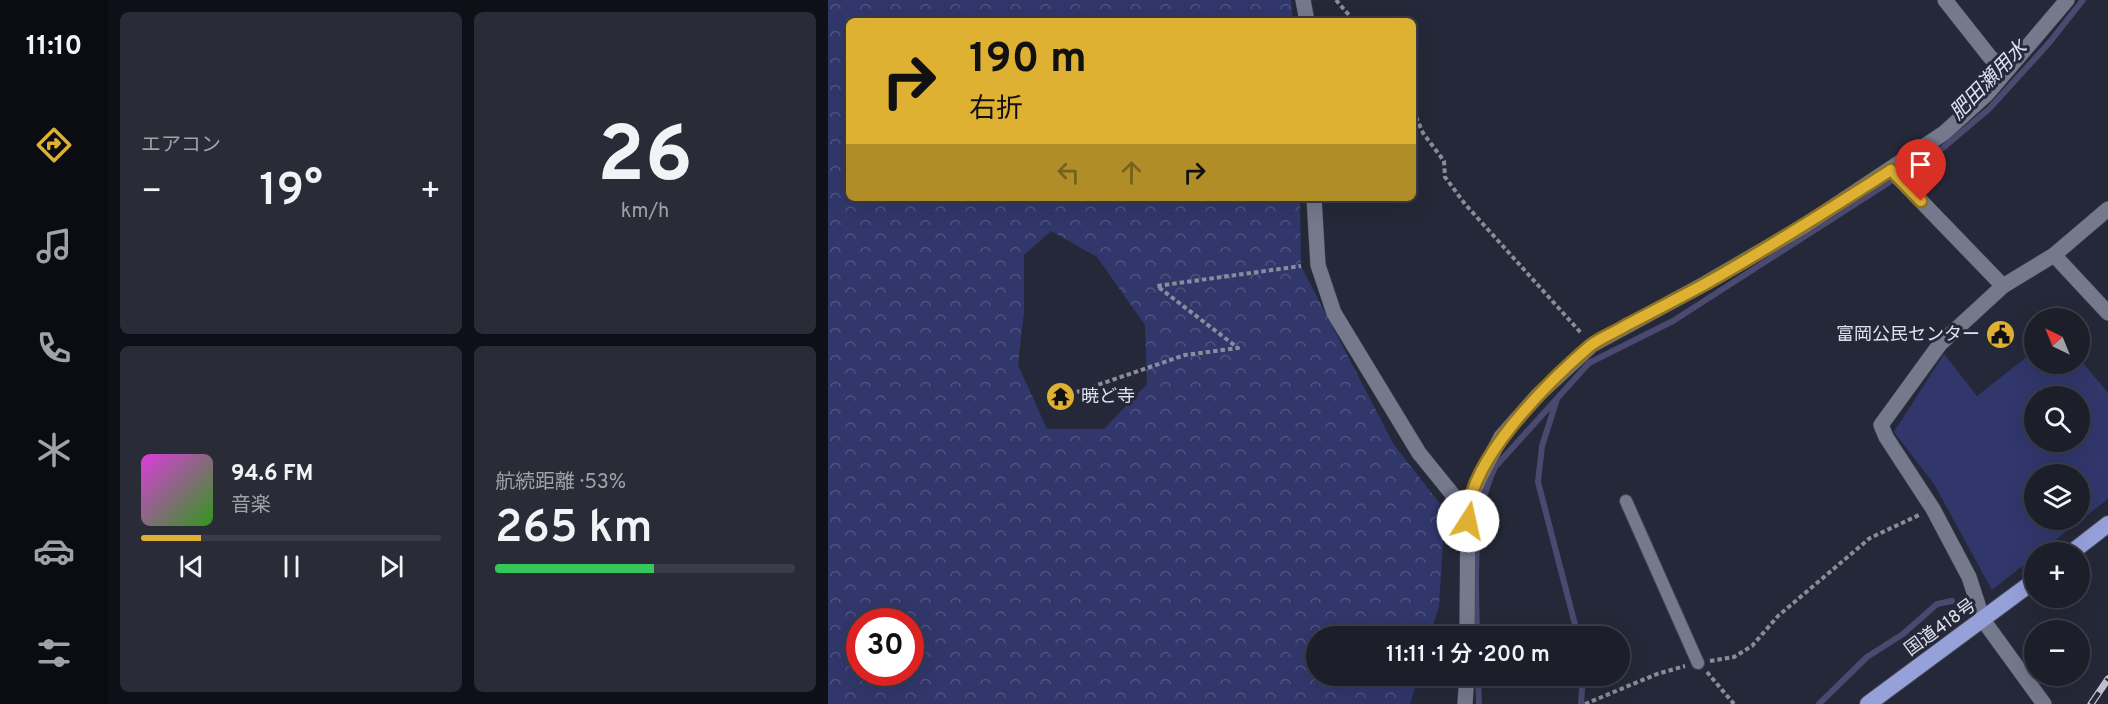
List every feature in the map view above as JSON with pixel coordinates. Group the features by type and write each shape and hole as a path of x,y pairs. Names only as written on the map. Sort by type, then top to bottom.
{"highway":[{"path":"2085,542 2108,524"},
{"name":"国道418号","path":"1868,704 2024,589"}],"street":[{"path":"1303,0 1306,18"},
{"path":"1945,0 1990,57 2006,70"},
{"path":"1467,626 1468,507 1479,479 1501,437 1538,395 1592,345 1804,226 1944,133 1987,94 2067,0"},
{"path":"1891,170 2003,286"},
{"path":"1314,201 1318,265 1335,313 1419,453 1453,495 1468,507"},
{"path":"2044,704 1983,620 1969,577 1933,509 1886,438 1881,424 1940,344 2003,286 2054,255 2108,209"},
{"path":"2054,255 2108,313"},
{"path":"1465,704 1466,686"}],"lane":[{"path":"1626,501 1698,663"}],"path":[{"path":"1336,0 1351,18"},
{"path":"1416,117 1423,133 1444,161 1445,177 1465,204 1592,345"},
{"path":"1077,392 1185,355 1238,348 1157,286 1301,266"},
{"path":"1585,704 1657,674 1698,663 1734,657 1752,646 1778,616 1870,538 1933,509"},
{"path":"1698,663 1734,704"}],"green space":[{"path":"828,0 1291,0 1293,18 846,18 846,201 1300,201 1301,266 1394,445 1445,510 1439,606 1433,626 1306,626 1306,686 1416,686 1410,704 828,704","holes":["1051,231 1097,257 1145,325 1147,384 1104,429 1047,429 1018,365 1024,312 1024,255"]},
{"path":"1944,354 1977,396 2024,359 2024,374 2090,374 2090,371 2108,393 2108,499 2090,513 2090,464 2024,464 2024,530 2068,530 2053,542 2024,542 2024,565 1992,590 1934,484 1894,432"}],"waterway":[{"name":"肥田瀬用水","path":"1477,626 1478,528 1487,486 1495,467 1589,363 1673,321 1944,147 1989,109 2049,43 2083,0"},
{"path":"1557,399 1542,446 1538,482 1575,626"},
{"path":"1819,704 1867,657 1903,634 1937,604 1952,601"},
{"name":"肥田瀬用水","path":"1478,686 1479,704"},
{"path":"1581,704 1582,686"}],"railway":[{"path":"2091,704 2108,679"}],"place":[{"name":"富岡公民センター","path":"2001,334"},
{"name":"暁ど寺","path":"1060,396"}],"route":[{"path":"1468,521 1468,507 1479,479 1501,437 1538,395 1592,345 1804,226 1891,170 1921,201"}]}
